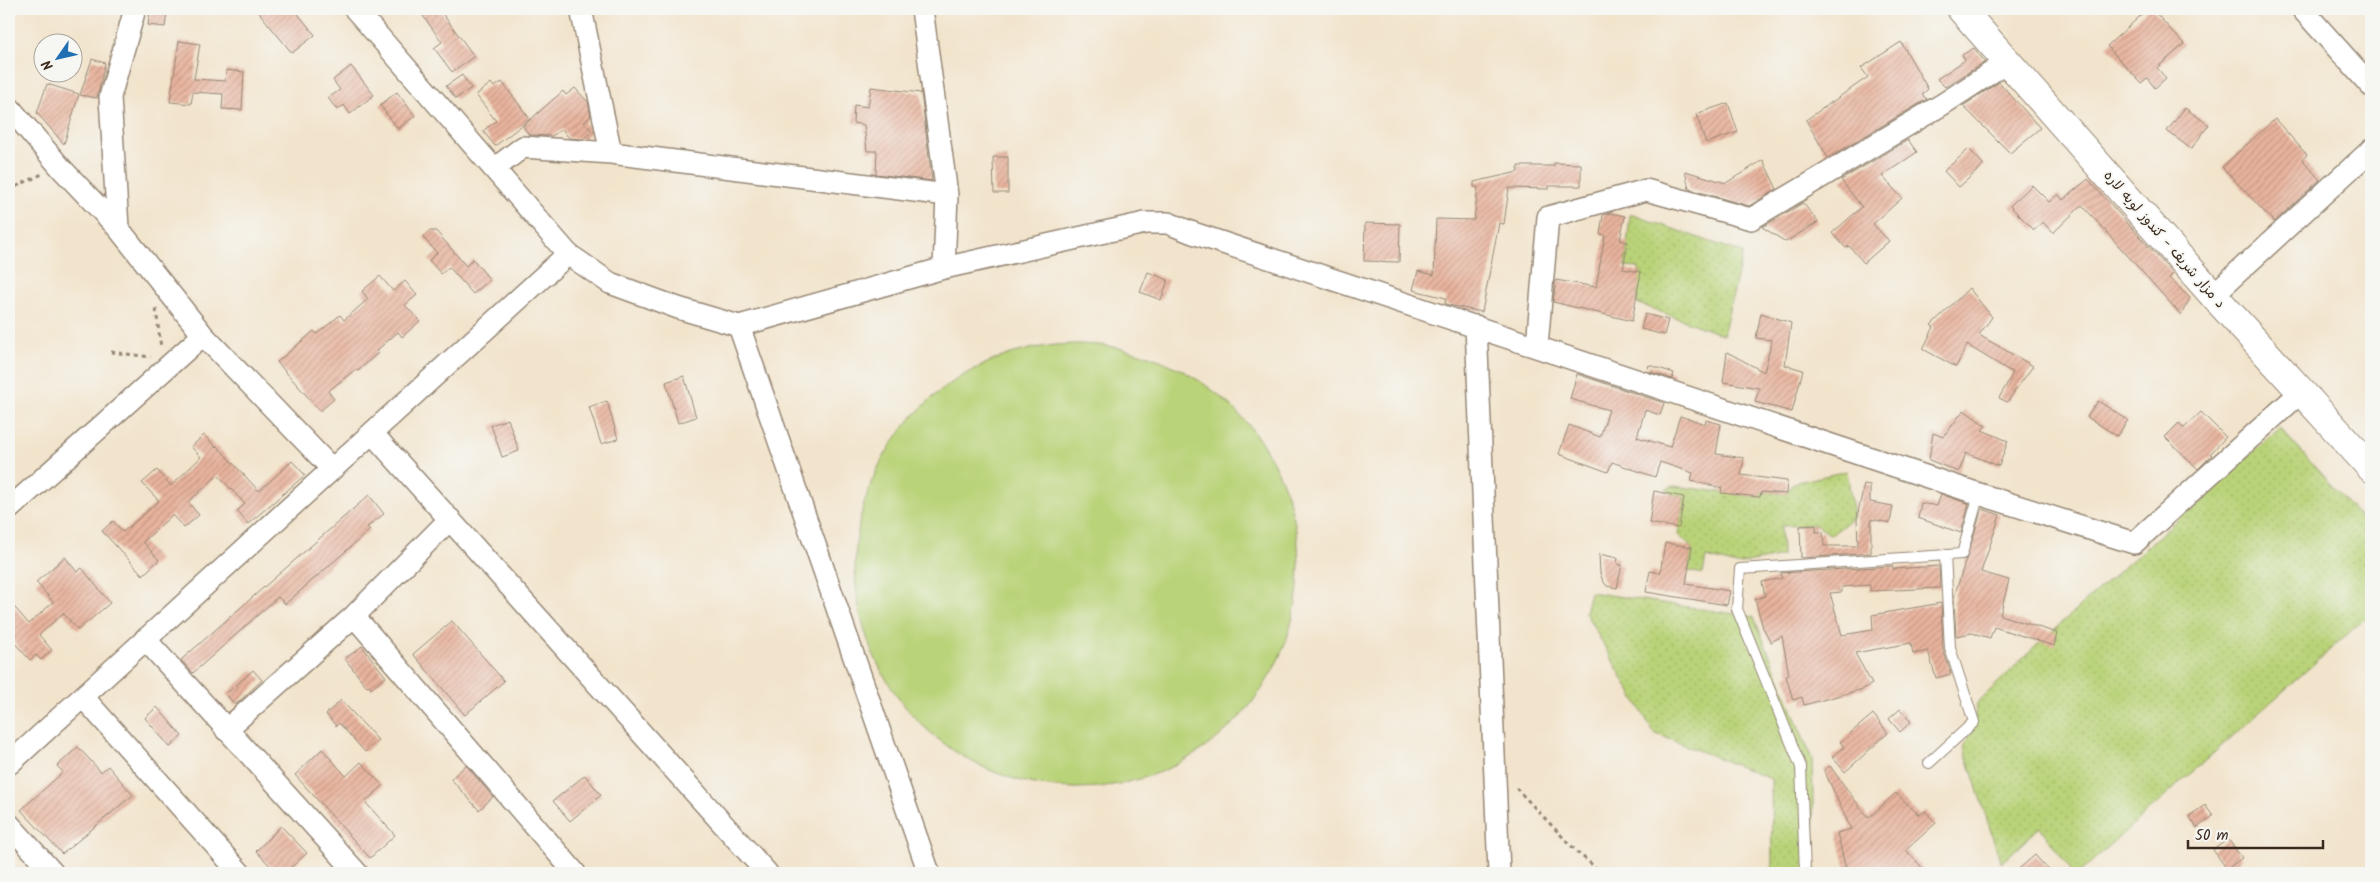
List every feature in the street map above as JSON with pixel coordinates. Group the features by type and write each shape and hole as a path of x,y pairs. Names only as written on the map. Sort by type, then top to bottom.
{"main road":[{"name":"د مزار شریف - کندوز لویه لاره","path":"1961,9 2009,61 2213,295 2371,468"}],"street":[{"path":"118,228 110,97 136,9"},
{"path":"355,9 568,254 610,283 678,308 739,326 944,268 1146,223 1168,223 1194,234 1537,346 1979,494 2134,543 2301,392"},
{"path":"581,9 611,153"},
{"path":"922,9 947,195 944,268"},
{"path":"2302,9 2371,86"},
{"path":"1537,346 1548,217 1646,190 1752,219 1943,104 2009,61"},
{"path":"9,106 61,168 118,228 152,274 204,335 332,469"},
{"path":"494,169 523,147 611,153 947,195"},
{"path":"2213,295 2371,150"},
{"path":"9,764 568,254"},
{"path":"739,326 929,873"},
{"path":"1476,326 1499,873"},
{"path":"9,509 204,335"},
{"path":"372,433 767,873"},
{"path":"226,730 354,616 450,519"},
{"path":"354,616 575,873"},
{"path":"145,639 357,873"},
{"path":"83,696 240,873"},
{"path":"9,824 53,873"}],"lane":[{"path":"1805,873 1801,767 1737,609 1740,569 1962,554 1979,494"},
{"path":"1930,763 1974,722 1950,648 1945,555"}],"path":[{"path":"9,190 30,179 61,168"},
{"path":"152,274 162,358 153,380"},
{"path":"111,352 162,358"},
{"path":"1494,766 1577,852 1602,873"}],"green space":[{"path":"1630,214 1743,253 1723,335 1637,303 1639,268 1625,267"},
{"path":"1077,344 1120,348 1162,361 1200,381 1234,409 1262,443 1282,481 1295,523 1299,566 1295,609 1282,651 1262,689 1234,723 1200,751 1162,771 1120,784 1077,788 1034,784 992,771 954,751 920,723 892,689 872,651 859,609 855,566 859,523 872,481 892,443 920,409 954,381 992,361 1034,348"},
{"path":"2280,428 2371,530 2371,613 2079,873 2073,873 2040,827 2001,863 1964,748 1974,722 1977,703 2040,642"},
{"path":"1847,471 1854,517 1831,535 1816,525 1781,526 1782,556 1737,565 1706,557 1703,574 1688,571 1692,548 1678,535 1684,497 1671,494 1666,489 1674,486 1760,497 1761,492 1786,494 1793,483"},
{"path":"1590,592 1754,617 1812,759 1815,873 1774,873 1772,864 1771,779 1654,733 1585,612"}],"building":[{"path":"256,9 294,9 315,35 292,53"},
{"path":"418,9 439,9 474,56 452,72 434,48 442,42"},
{"path":"2148,9 2152,9 2184,44 2157,68 2166,78 2155,88 2147,78 2141,83 2107,46"},
{"path":"150,10 167,13 165,27 148,25"},
{"path":"179,41 200,44 194,79 225,81 226,70 244,72 242,110 222,109 223,94 193,92 191,104 170,102"},
{"path":"1901,42 1928,89 1922,95 1927,99 1828,158 1806,120 1868,77 1861,68"},
{"path":"1974,48 1985,62 1945,87 1937,79 1965,60 1962,55"},
{"path":"92,59 105,63 97,98 80,95"},
{"path":"351,66 374,95 350,114 344,105 337,110 328,98 340,90 333,80"},
{"path":"462,75 471,88 456,99 446,86"},
{"path":"502,82 530,119 495,146 483,131 496,121 476,95 491,83 494,87"},
{"path":"1999,82 2040,128 2010,153 1963,106"},
{"path":"47,84 79,94 64,144 37,113"},
{"path":"871,87 921,93 932,181 876,174 877,151 867,151 864,125 853,123 854,105 868,107"},
{"path":"575,88 588,102 591,116 584,122 592,131 583,139 569,138 562,129 552,136 529,135 523,126 563,91 566,95"},
{"path":"397,92 415,116 398,129 380,105"},
{"path":"1728,103 1738,132 1706,143 1696,114"},
{"path":"2185,108 2209,125 2191,149 2167,131"},
{"path":"2275,119 2307,155 2302,159 2320,180 2274,222 2222,167"},
{"path":"1908,140 1917,152 1882,176 1902,198 1873,224 1889,241 1864,263 1849,246 1846,248 1832,233 1862,207 1841,180"},
{"path":"1969,149 1984,165 1959,187 1944,171"},
{"path":"993,157 1008,157 1008,193 994,193"},
{"path":"1763,160 1777,189 1749,206 1689,189 1685,171 1726,183"},
{"path":"1554,163 1581,164 1581,186 1549,186 1549,189 1509,188 1504,224 1499,223 1482,312 1449,305 1445,303 1446,298 1413,290 1418,271 1434,275 1436,219 1474,220 1478,187 1474,187 1474,182 1518,172 1518,166 1554,166"},
{"path":"2088,179 2173,274 2169,278 2190,298 2181,315 2082,205 2053,233 2043,222 2034,230 2010,206 2032,185 2049,202 2058,194 2063,200"},
{"path":"1803,203 1818,222 1786,242 1762,227"},
{"path":"1610,213 1625,216 1620,240 1628,242 1623,269 1641,272 1632,321 1553,302 1556,280 1596,287 1605,235 1600,234 1603,215"},
{"path":"1365,223 1400,224 1399,262 1364,261"},
{"path":"430,231 436,231 466,266 473,259 490,280 473,294 449,267 441,274 429,260 437,253 423,237"},
{"path":"1148,272 1168,280 1161,300 1140,292"},
{"path":"380,276 393,291 405,281 417,295 405,305 420,321 402,337 398,332 376,351 378,353 358,371 356,369 328,391 334,399 320,411 277,362 314,331 317,334 340,315 344,320 368,299 362,291"},
{"path":"1969,288 1992,317 1979,335 2033,366 2007,402 1999,398 2013,373 1967,345 1956,367 1923,349 1934,327 1931,325"},
{"path":"1761,313 1791,323 1785,365 1803,370 1792,412 1755,402 1759,388 1723,382 1727,352 1764,372 1772,340 1756,338"},
{"path":"1645,314 1668,320 1664,335 1641,329"},
{"path":"1649,365 1674,373 1672,379 1647,371"},
{"path":"1577,374 1664,403 1660,415 1645,410 1637,437 1670,447 1680,416 1705,424 1706,420 1721,424 1716,454 1744,458 1741,475 1787,481 1786,494 1761,492 1760,497 1721,493 1722,488 1691,481 1693,473 1660,462 1655,477 1612,462 1608,472 1559,454 1569,425 1600,437 1609,410 1570,399"},
{"path":"684,376 696,417 678,423 666,382"},
{"path":"607,401 618,439 601,444 589,407"},
{"path":"2098,401 2128,420 2117,436 2087,417"},
{"path":"1964,410 1986,426 1982,430 2008,441 1999,466 1966,453 1959,472 1929,460 1933,433 1943,437"},
{"path":"2201,412 2226,437 2198,469 2165,437 2179,423 2184,428"},
{"path":"508,419 519,451 502,457 491,425"},
{"path":"204,435 217,446 259,491 292,461 305,475 248,524 237,511 245,504 218,475 188,502 199,515 184,528 172,515 143,542 159,560 143,575 102,531 113,521 123,532 159,501 142,483 157,470 171,486 201,457 191,447"},
{"path":"1864,484 1870,485 1870,502 1893,506 1890,523 1871,519 1871,553 1801,558 1800,526 1816,525 1816,532 1823,532 1824,546 1858,546 1857,518"},
{"path":"1654,491 1684,497 1679,528 1649,523"},
{"path":"1941,494 1969,504 1961,533 1918,518 1921,503 1937,506"},
{"path":"369,495 384,514 367,527 370,530 285,604 278,597 193,673 181,660"},
{"path":"1982,509 2000,515 1981,572 2009,580 2000,615 2057,633 2054,646 1994,627 1990,638 1972,633 1956,636 1954,597"},
{"path":"1665,543 1692,547 1686,584 1730,591 1727,605 1646,592 1650,571 1660,573"},
{"path":"1599,554 1618,558 1617,564 1622,565 1617,588 1607,586 1603,581 1600,573"},
{"path":"65,557 77,572 82,568 110,603 78,630 63,613 39,635 52,650 41,660 36,655 30,660 9,637 9,601 29,624 53,602 36,582"},
{"path":"1893,566 1893,569 1939,566 1940,588 1870,591 1870,585 1842,587 1842,592 1830,593 1842,635 1873,630 1872,615 1941,603 1943,649 1951,674 1936,678 1928,651 1913,654 1911,643 1855,653 1872,684 1863,689 1804,705 1802,697 1793,700 1786,676 1789,675 1782,636 1771,642 1763,628 1755,599 1765,596 1762,582 1782,578 1781,573"},
{"path":"452,621 504,681 465,715 413,654"},
{"path":"362,646 386,677 371,689 369,685 367,687 345,659"},
{"path":"253,670 262,680 235,705 226,694"},
{"path":"341,700 378,740 365,752 339,723 336,726 326,714"},
{"path":"157,707 182,736 170,747 145,718"},
{"path":"1900,709 1911,722 1900,732 1889,719"},
{"path":"1873,714 1888,733 1845,772 1832,757 1844,747 1840,742"},
{"path":"78,747 101,772 108,766 133,795 62,854 21,810 63,772 57,766"},
{"path":"322,749 346,776 361,762 383,786 365,802 395,835 370,858 295,775"},
{"path":"466,765 493,797 479,810 451,779"},
{"path":"1830,766 1868,818 1896,793 1919,815 1925,811 1936,823 1906,850 1927,873 1847,873 1837,833 1851,829 1824,770"},
{"path":"585,775 601,795 570,821 553,801"},
{"path":"2205,805 2213,816 2197,828 2189,816"},
{"path":"281,826 307,853 285,873 277,873 256,851"},
{"path":"2228,839 2242,858 2227,869 2213,850"},
{"path":"2035,855 2051,873 2014,873"}]}
